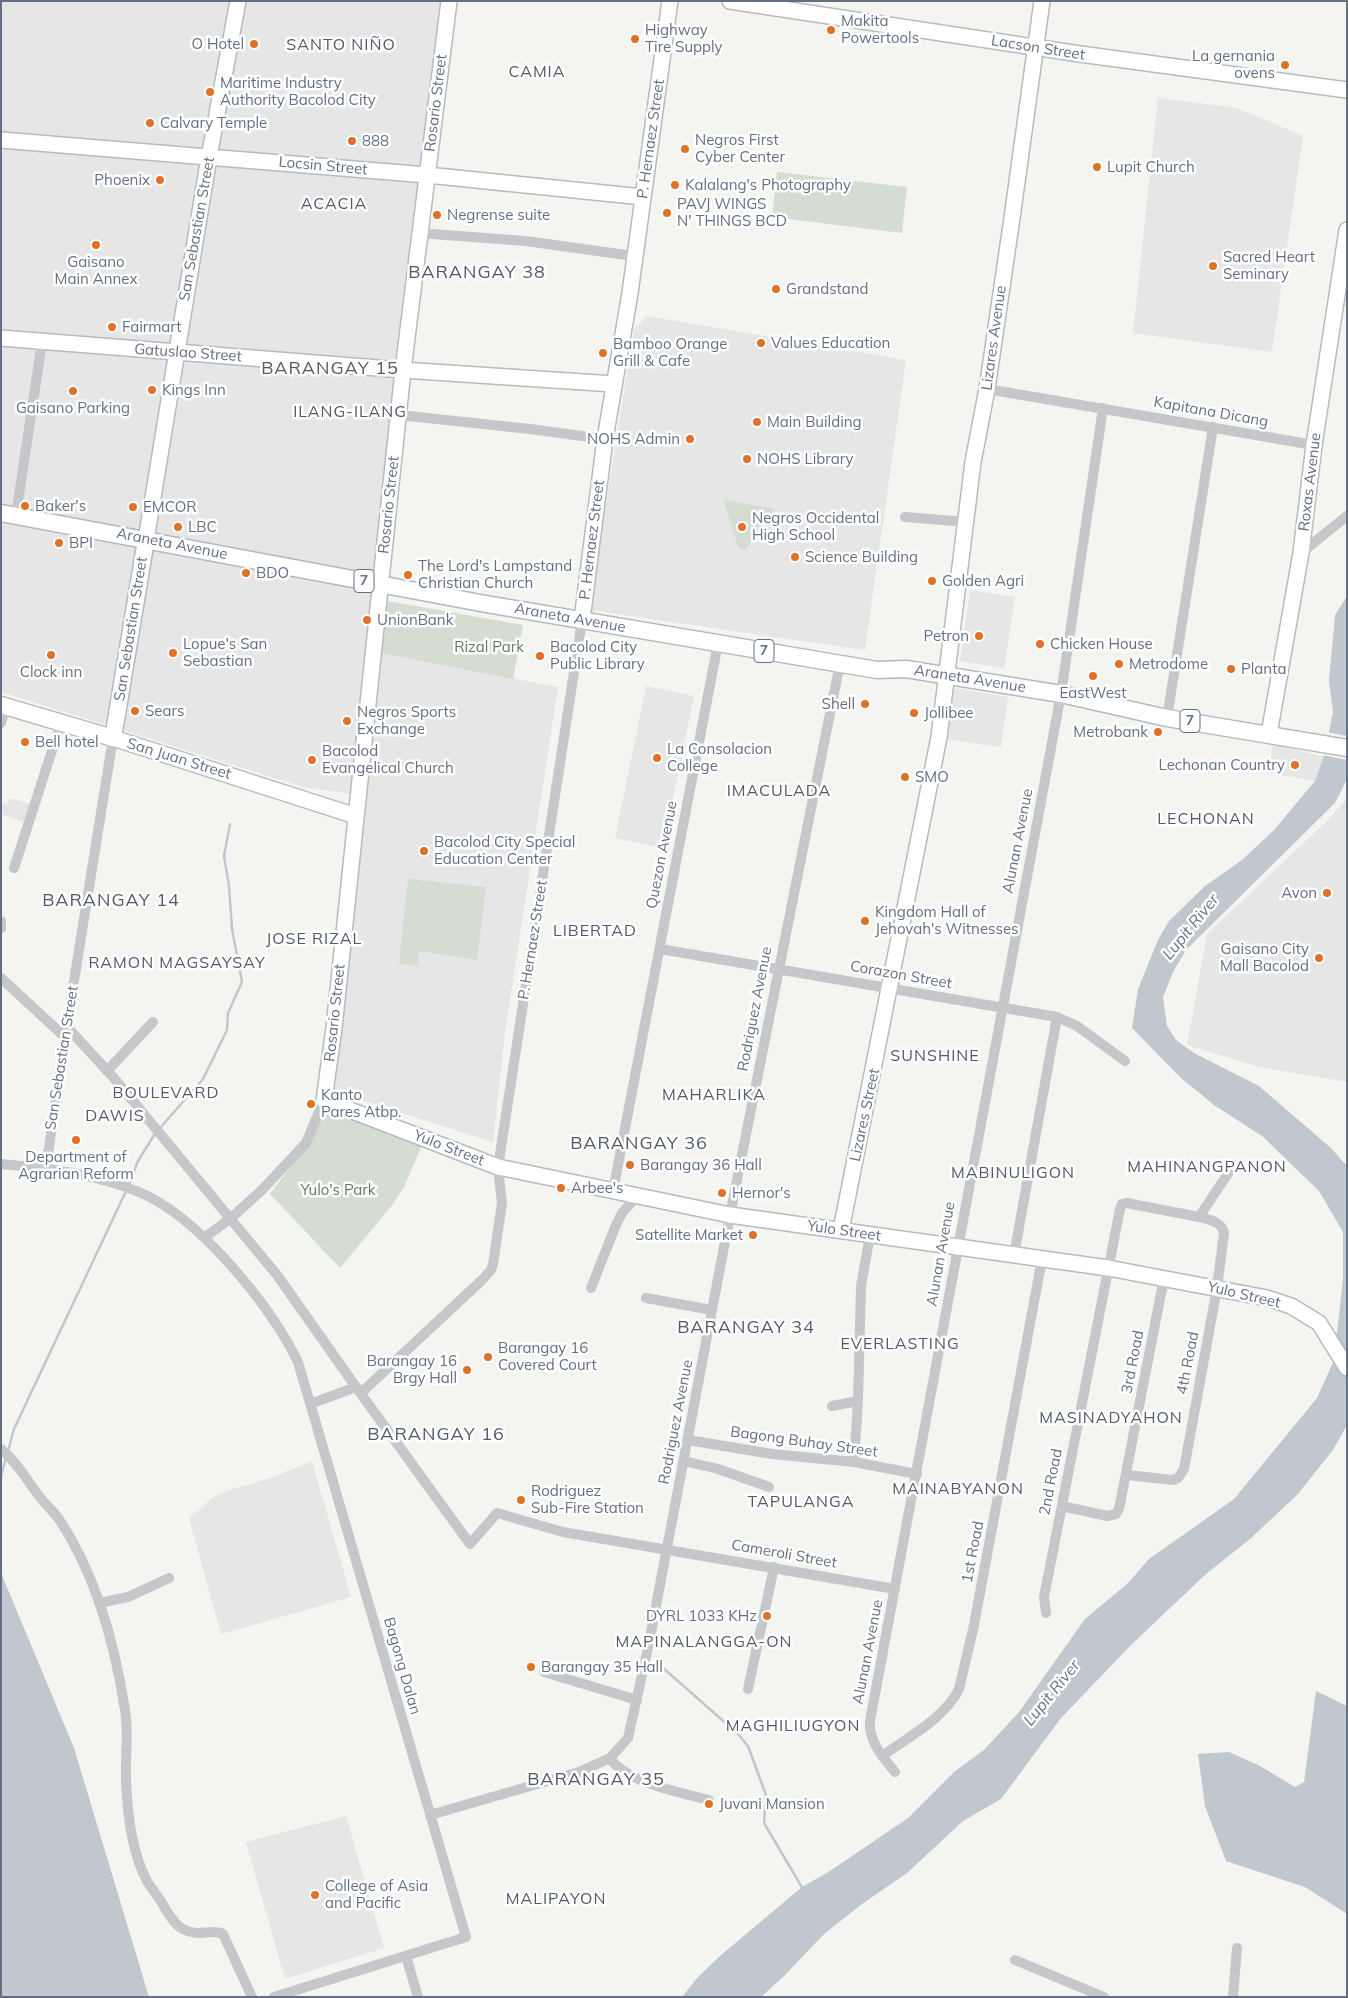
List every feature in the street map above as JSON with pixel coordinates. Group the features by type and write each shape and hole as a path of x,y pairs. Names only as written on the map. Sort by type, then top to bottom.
{"main road":[{"name":"Araneta Avenue","path":"9,514 582,620 877,670 906,669 1062,694 1167,718 1347,748"},
{"name":"San Sebastian Street","path":"113,738 146,540"},
{"name":"San Juan Street","path":"4,705 113,738"}],"street":[{"name":"San Sebastian Street","path":"146,540 209,156 238,1"},
{"name":"Rosario Street","path":"324,1100 334,1028 403,370 449,1"},
{"name":"P. Hernaez Street","path":"358,1390 492,1270 502,1203 498,1167 582,620 605,439 630,293 670,1"},
{"name":"Lacson Street","path":"730,1 1035,47 1347,90"},
{"name":"Lizares Avenue","path":"946,675 973,462 987,389 1042,1"},
{"name":"Locsin Street","path":"1,140 427,175 643,197"},
{"name":"Roxas Avenue","path":"1270,734 1301,553 1314,445 1347,230"},
{"path":"419,233 525,241 634,256"},
{"name":"Gatuslao Street","path":"1,338 403,370 614,384"},
{"path":"9,514 42,342"},
{"name":"Kapitana Dicang","path":"987,389 1314,445"},
{"name":"Alunan Avenue","path":"895,1772 873,1741 870,1727 1002,1008 1062,694 1103,408"},
{"path":"399,415 605,439"},
{"path":"1167,718 1213,427"},
{"path":"1301,553 1347,516"},
{"path":"904,517 966,522"},
{"name":"Quezon Avenue","path":"613,1191 718,643"},
{"name":"Rodriguez Avenue","path":"430,1815 579,1772 610,1758 628,1738 647,1653 730,1215 840,663"},
{"name":"Lizares Street","path":"841,1230 939,737 946,675"},
{"path":"1,722 4,705"},
{"path":"14,868 61,723"},
{"name":"San Sebastian Street","path":"46,1168 113,738"},
{"name":"San Juan Street","path":"113,738 356,816"},
{"path":"1,921 1,928"},
{"name":"Corazon Street","path":"660,950 1057,1017 1077,1026 1125,1060"},
{"path":"1,978 66,1032 107,1071 277,1274 358,1390 310,1404"},
{"path":"1014,1255 1057,1017"},
{"path":"107,1071 153,1022"},
{"path":"205,1238 230,1219 262,1190 306,1143 324,1100"},
{"name":"Yulo Street","path":"324,1100 498,1167 730,1215 1108,1268 1267,1298 1291,1306 1318,1323 1347,1368"},
{"name":"Bagong Dalan","path":"1,1164 46,1168 116,1182 141,1192 175,1212 205,1238 235,1272 279,1329 298,1362 466,1937 406,1956"},
{"path":"1200,1217 1230,1172"},
{"path":"591,1288 622,1213 638,1195"},
{"name":"2nd Road","path":"1046,1613 1044,1597 1120,1209 1122,1204 1127,1203 1200,1217"},
{"name":"4th Road","path":"1127,1475 1173,1480 1182,1474 1217,1288 1224,1233 1219,1223 1200,1217"},
{"path":"854,1462 858,1401 860,1286 870,1234"},
{"name":"1st Road","path":"882,1756 940,1714 959,1690 976,1615 1042,1259"},
{"name":"3rd Road","path":"1062,1506 1107,1516 1114,1515 1119,1509 1164,1278"},
{"path":"646,1298 712,1310"},
{"name":"Cameroli Street","path":"358,1390 470,1544 497,1513 563,1532 895,1589"},
{"path":"832,1406 858,1401"},
{"name":"Bagong Buhay Street","path":"688,1440 772,1454 854,1462 916,1474"},
{"path":"1,1449 13,1458 65,1529 88,1572 99,1603 117,1666 126,1712 128,1810 134,1844 147,1881 170,1916 182,1929 198,1934 218,1932 223,1934 252,1997"},
{"path":"684,1461 718,1469 768,1487"},
{"path":"748,1689 774,1567"},
{"path":"99,1603 141,1592 169,1578"},
{"path":"544,1672 637,1700"},
{"path":"610,1758 618,1766 634,1776 709,1800"},
{"path":"1233,1997 1237,1948"},
{"path":"274,1997 406,1956 418,1997"},
{"path":"1015,1960 1104,1997"}],"shaded area":[{"path":"1,1 441,1 351,794 303,787 1,692"},
{"name":"Sacred Heart Seminary","path":"1158,98 1237,108 1303,136 1272,352 1133,333"},
{"name":"Negros Occidental High School","path":"647,316 906,360 865,650 589,610 634,329"},
{"path":"970,590 1015,597 1004,668 960,661"},
{"path":"381,653 558,687 505,1033 493,1142 332,1091"},
{"name":"La Consolacion College","path":"646,686 694,696 663,848 615,838"},
{"path":"952,688 1008,697 1001,747 945,739"},
{"name":"Lechonan Country","path":"1273,744 1324,757 1315,781 1268,773"},
{"path":"9,798 30,804 24,822 1,814 1,803 7,804"},
{"path":"1347,798 1347,1082 1259,1067 1187,1045 1207,934 1329,819"},
{"path":"312,1461 351,1597 221,1634 189,1518 212,1498 230,1490 274,1477"},
{"name":"College of Asia and Pacific","path":"346,1816 384,1948 285,1979 246,1842"}],"green space":[{"path":"777,172 907,187 902,233 772,217"},
{"path":"724,501 775,509 745,550 739,548 737,544"},
{"name":"Rizal Park","path":"388,601 523,625 513,679 381,653"},
{"path":"408,879 486,887 477,960 419,951 417,966 399,964"},
{"name":"Yulo's Park","path":"324,1110 423,1143 404,1187 393,1204 340,1268 270,1194 308,1143 311,1144"}],"water":[{"name":"Lupit River","path":"1347,596 1347,779 1335,803 1186,950 1173,972 1163,997 1167,1026 1176,1040 1194,1053 1259,1086 1331,1148 1347,1166 1347,1425 1333,1450 1297,1495 1250,1539 1206,1574 1131,1645 1061,1718 1001,1799 963,1821 907,1873 862,1904 824,1934 761,1997 682,1997 698,1977 720,1956 802,1887 830,1871 908,1818 954,1772 984,1750 1019,1712 1085,1619 1128,1583 1149,1559 1234,1499 1317,1398 1334,1360 1343,1279 1343,1232 1319,1191 1262,1136 1214,1105 1181,1078 1132,1028 1138,989 1158,940 1169,921 1205,886 1242,860 1274,830 1315,781 1324,756 1333,712 1329,681 1335,615"},
{"path":"1,1573 74,1748 149,1997 1,1997"},
{"path":"1316,1691 1347,1706 1347,1914 1305,1887 1226,1861 1205,1806 1198,1754 1229,1752 1260,1766 1295,1787 1304,1782"}],"pier":[{"path":"1326,732 1347,736 1347,760 1322,755"}],"waterway":[{"path":"160,1128 203,1079 227,1030 228,1013 242,982 232,929 229,886 224,856 230,824"},
{"path":"129,1184 138,1161 156,1132"},
{"path":"8,1451 14,1429 127,1189"},
{"path":"1,1476 6,1458"},
{"path":"662,1667 738,1734 748,1746 766,1795 764,1823 803,1889"}],"place":[{"name":"Makita Powertools","path":"831,30"},
{"name":"Highway Tire Supply","path":"635,39"},
{"name":"O Hotel","path":"254,44"},
{"name":"La gernania ovens","path":"1285,65"},
{"name":"Maritime Industry Authority Bacolod City","path":"210,92"},
{"name":"Calvary Temple","path":"150,123"},
{"name":"888","path":"352,141"},
{"name":"Negros First Cyber Center","path":"685,149"},
{"name":"Lupit Church","path":"1097,167"},
{"name":"Phoenix","path":"160,180"},
{"name":"Kalalang's Photography","path":"675,185"},
{"name":"PAVJ WINGS N' THINGS BCD","path":"667,213"},
{"name":"Negrense suite","path":"437,215"},
{"name":"Gaisano Main Annex","path":"96,245"},
{"name":"Sacred Heart Seminary","path":"1213,266"},
{"name":"Grandstand","path":"776,289"},
{"name":"Fairmart","path":"112,327"},
{"name":"Values Education","path":"761,343"},
{"name":"Bamboo Orange Grill & Cafe","path":"603,353"},
{"name":"Kings Inn","path":"152,390"},
{"name":"Gaisano Parking","path":"73,391"},
{"name":"Main Building","path":"757,422"},
{"name":"NOHS Admin","path":"690,439"},
{"name":"NOHS Library","path":"747,459"},
{"name":"Baker's","path":"25,506"},
{"name":"EMCOR","path":"133,507"},
{"name":"LBC","path":"178,527"},
{"name":"Negros Occidental High School","path":"742,527"},
{"name":"BPI","path":"59,543"},
{"name":"Science Building","path":"795,557"},
{"name":"BDO","path":"246,573"},
{"name":"The Lord's Lampstand Christian Church","path":"408,575"},
{"name":"Golden Agri","path":"932,581"},
{"name":"UnionBank","path":"367,620"},
{"name":"Petron","path":"979,636"},
{"name":"Chicken House","path":"1040,644"},
{"name":"Lopue's San Sebastian","path":"173,653"},
{"name":"Clock inn","path":"51,655"},
{"name":"Bacolod City Public Library","path":"540,656"},
{"name":"Metrodome","path":"1119,664"},
{"name":"Planta","path":"1231,669"},
{"name":"EastWest","path":"1093,676"},
{"name":"Shell","path":"865,704"},
{"name":"Sears","path":"135,711"},
{"name":"Jollibee","path":"914,713"},
{"name":"Negros Sports Exchange","path":"347,721"},
{"name":"Metrobank","path":"1158,732"},
{"name":"Bell hotel","path":"25,742"},
{"name":"La Consolacion College","path":"657,758"},
{"name":"Bacolod Evangelical Church","path":"312,760"},
{"name":"Lechonan Country","path":"1295,765"},
{"name":"SMO","path":"905,777"},
{"name":"Bacolod City Special Education Center","path":"424,851"},
{"name":"Avon","path":"1327,893"},
{"name":"Kingdom Hall of Jehovah's Witnesses","path":"865,921"},
{"name":"Gaisano City Mall Bacolod","path":"1319,958"},
{"name":"Kanto Pares Atbp.","path":"311,1104"},
{"name":"Department of Agrarian Reform","path":"76,1140"},
{"name":"Barangay 36 Hall","path":"630,1165"},
{"name":"Arbee's","path":"561,1188"},
{"name":"Hernor's","path":"722,1193"},
{"name":"Satellite Market","path":"753,1235"},
{"name":"Barangay 16 Covered Court","path":"488,1357"},
{"name":"Barangay 16 Brgy Hall","path":"467,1370"},
{"name":"Rodriguez Sub-Fire Station","path":"521,1500"},
{"name":"DYRL 1033 KHz","path":"767,1616"},
{"name":"Barangay 35 Hall","path":"531,1667"},
{"name":"Juvani Mansion","path":"709,1804"},
{"name":"College of Asia and Pacific","path":"315,1895"}],"district":[{"name":"SANTO NIÑO","path":"341,45"},
{"name":"CAMIA","path":"537,72"},
{"name":"ACACIA","path":"334,204"},
{"name":"BARANGAY 38","path":"477,273"},
{"name":"BARANGAY 15","path":"330,369"},
{"name":"ILANG-ILANG","path":"350,412"},
{"name":"IMACULADA","path":"779,791"},
{"name":"LECHONAN","path":"1206,819"},
{"name":"BARANGAY 14","path":"111,901"},
{"name":"LIBERTAD","path":"595,931"},
{"name":"JOSE RIZAL","path":"314,939"},
{"name":"RAMON MAGSAYSAY","path":"177,963"},
{"name":"SUNSHINE","path":"935,1056"},
{"name":"BOULEVARD","path":"166,1093"},
{"name":"MAHARLIKA","path":"714,1095"},
{"name":"DAWIS","path":"115,1116"},
{"name":"BARANGAY 36","path":"639,1144"},
{"name":"MAHINANGPANON","path":"1207,1167"},
{"name":"MABINULIGON","path":"1013,1173"},
{"name":"BARANGAY 34","path":"746,1328"},
{"name":"EVERLASTING","path":"900,1344"},
{"name":"MASINADYAHON","path":"1111,1418"},
{"name":"BARANGAY 16","path":"436,1435"},
{"name":"MAINABYANON","path":"958,1489"},
{"name":"TAPULANGA","path":"801,1502"},
{"name":"MAPINALANGGA-ON","path":"704,1642"},
{"name":"MAGHILIUGYON","path":"793,1726"},
{"name":"BARANGAY 35","path":"596,1780"},
{"name":"MALIPAYON","path":"556,1899"}]}
